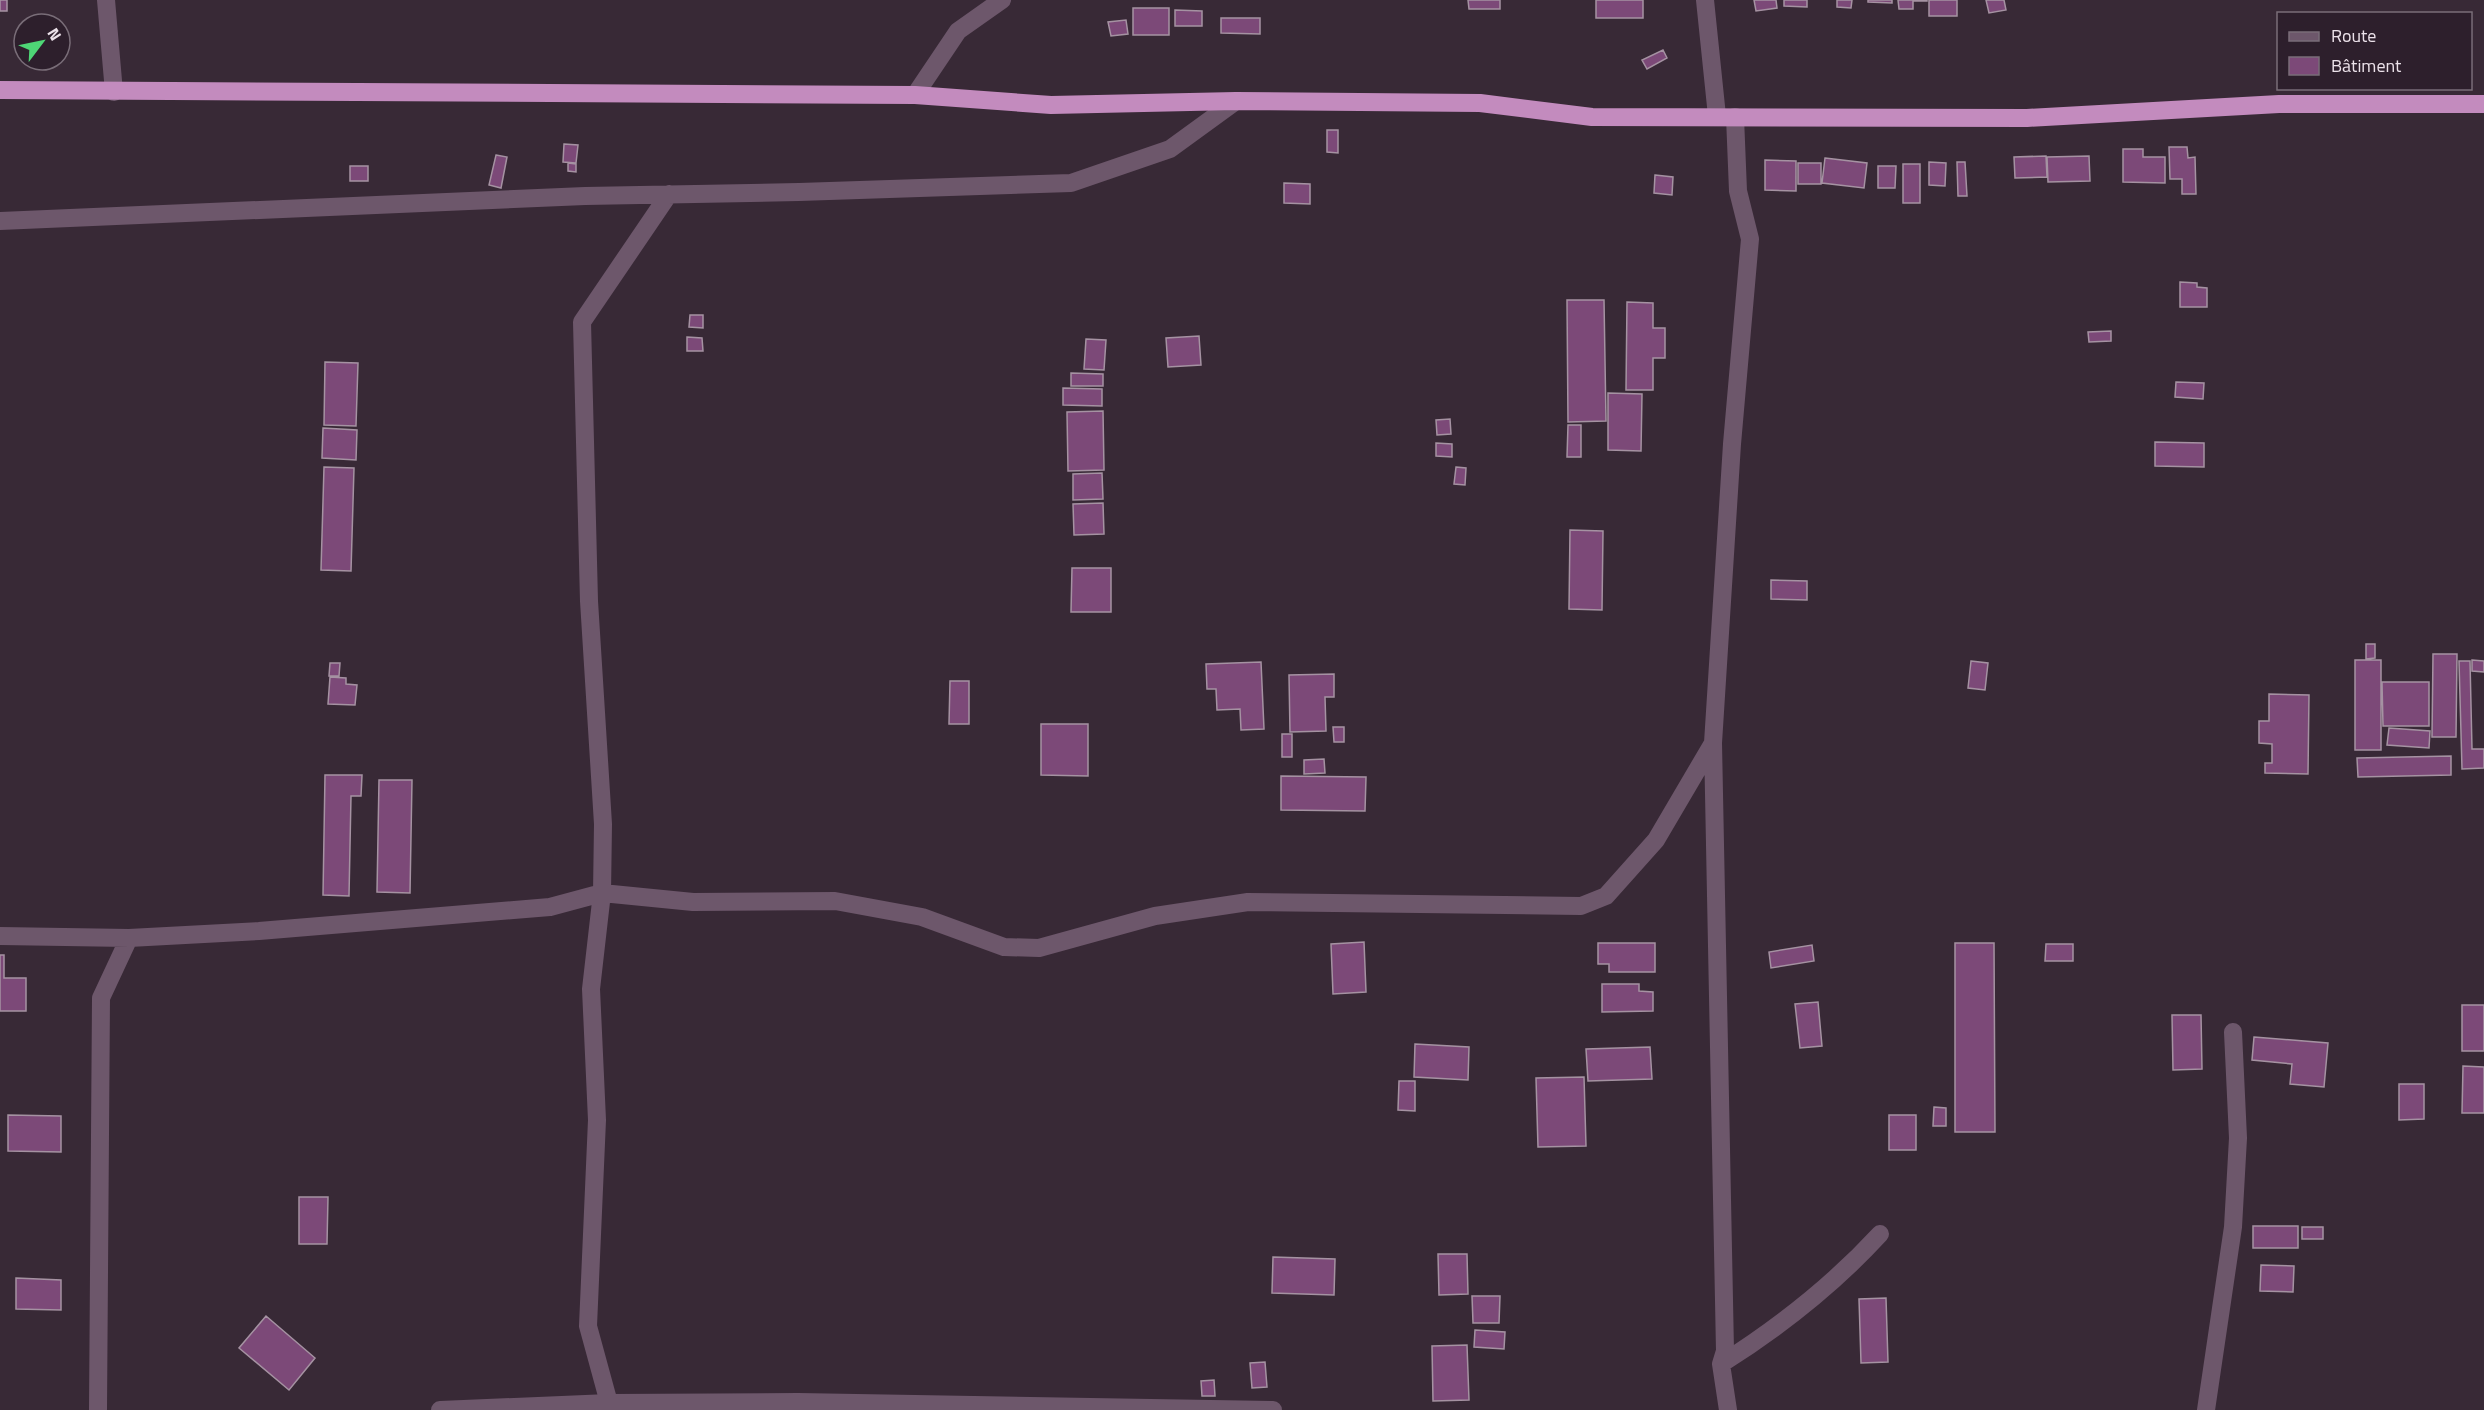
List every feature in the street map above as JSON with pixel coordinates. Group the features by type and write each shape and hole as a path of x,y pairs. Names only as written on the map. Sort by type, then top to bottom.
{"highway":[{"path":"0,90 915,95 1051,105 1236,101 1479,103 1592,117 2027,118 2279,104 2484,104"}],"street":[{"path":"106,0 114,92"},
{"path":"915,95 958,31 1002,0"},
{"path":"1705,0 1738,191 1750,239 1732,444 1713,743 1725,1351 1721,1364 1728,1410"},
{"path":"0,221 573,196 1071,183 1170,149 1236,101"},
{"path":"609,1406 588,1326 597,1120 591,989 602,893 603,824 589,601 582,322 669,194"},
{"path":"0,936 129,938 259,931 550,907 602,893 693,902 836,901 922,917 1004,947 1039,948 1155,916 1248,902 1581,906 1606,896 1656,840 1713,743"},
{"path":"98,1410 101,998 129,938"},
{"path":"2205,1409 2233,1227 2238,1138 2233,1032"},
{"path":"1721,1364 1756,1342 1809,1300 1853,1264 1880,1234"},
{"path":"440,1410 798,1402 1273,1410"}],"building":[{"path":"0,0 7,0 7,11 0,11"},
{"path":"1468,0 1500,0 1500,9 1469,9"},
{"path":"1596,0 1643,0 1643,18 1596,18"},
{"path":"1754,0 1776,0 1777,8 1756,11"},
{"path":"1784,0 1807,0 1807,7 1784,6"},
{"path":"1837,0 1852,0 1851,8 1837,7"},
{"path":"1868,0 1892,0 1892,3 1868,2"},
{"path":"1898,0 1927,1 1913,1 1913,9 1899,9"},
{"path":"1929,0 1957,0 1957,16 1929,16"},
{"path":"1986,0 2004,0 2006,10 1989,13"},
{"path":"1133,8 1169,8 1169,35 1133,35"},
{"path":"1175,10 1202,11 1202,26 1175,26"},
{"path":"1221,18 1260,18 1260,34 1221,33"},
{"path":"1126,20 1128,34 1111,36 1108,22"},
{"path":"1663,50 1667,58 1647,69 1642,60"},
{"path":"1327,130 1338,130 1338,153 1327,152"},
{"path":"564,144 578,145 576,163 563,162"},
{"path":"2169,147 2187,147 2188,158 2195,157 2196,194 2182,194 2182,179 2170,179"},
{"path":"2123,149 2143,149 2143,157 2165,157 2165,183 2123,182"},
{"path":"496,155 507,157 501,188 489,185"},
{"path":"2046,156 2047,177 2015,178 2014,157"},
{"path":"2089,156 2090,181 2048,182 2047,157"},
{"path":"1825,158 1867,163 1864,188 1822,183"},
{"path":"1765,160 1796,161 1796,191 1765,190"},
{"path":"1929,162 1946,163 1945,186 1929,185"},
{"path":"1957,162 1965,162 1967,196 1958,196"},
{"path":"568,163 576,164 576,172 568,171"},
{"path":"1798,163 1821,163 1821,184 1798,184"},
{"path":"1903,164 1920,164 1920,203 1903,203"},
{"path":"350,166 368,166 368,181 350,181"},
{"path":"1878,166 1896,166 1895,188 1878,188"},
{"path":"1655,175 1673,177 1672,195 1654,193"},
{"path":"1284,183 1310,184 1310,204 1284,203"},
{"path":"2180,282 2197,283 2197,287 2207,288 2207,307 2180,307"},
{"path":"1567,300 1604,300 1606,421 1568,422"},
{"path":"1627,302 1653,303 1653,328 1665,328 1665,358 1653,358 1653,390 1626,390"},
{"path":"690,315 703,315 703,328 689,327"},
{"path":"2111,331 2111,341 2089,342 2088,332"},
{"path":"1199,336 1201,365 1168,367 1166,338"},
{"path":"687,337 702,338 703,351 687,351"},
{"path":"1086,339 1106,340 1104,370 1084,369"},
{"path":"325,362 358,363 356,426 324,425"},
{"path":"1071,373 1103,374 1103,386 1071,386"},
{"path":"2176,382 2204,383 2203,399 2175,397"},
{"path":"1063,388 1102,389 1102,406 1063,405"},
{"path":"1608,393 1642,394 1641,451 1608,450"},
{"path":"1103,411 1104,470 1068,471 1067,412"},
{"path":"1450,419 1451,434 1437,435 1436,420"},
{"path":"1568,425 1581,425 1581,457 1567,457"},
{"path":"323,428 357,430 356,460 322,458"},
{"path":"2155,442 2204,443 2204,467 2155,466"},
{"path":"1436,443 1452,444 1452,457 1436,456"},
{"path":"324,467 354,468 351,571 321,570"},
{"path":"1456,467 1466,468 1465,485 1454,484"},
{"path":"1102,473 1103,499 1073,500 1073,474"},
{"path":"1103,503 1104,534 1074,535 1073,504"},
{"path":"1570,530 1603,531 1602,610 1569,609"},
{"path":"1072,568 1111,568 1111,612 1071,612"},
{"path":"1771,580 1807,581 1807,600 1771,599"},
{"path":"2366,644 2375,644 2375,658 2366,659"},
{"path":"2433,654 2457,654 2456,737 2432,737"},
{"path":"2355,660 2381,660 2381,750 2355,750"},
{"path":"2472,660 2484,661 2484,672 2472,671"},
{"path":"1971,661 1988,663 1985,690 1968,688"},
{"path":"2459,661 2470,661 2472,749 2484,749 2484,768 2462,769"},
{"path":"1261,662 1264,729 1241,730 1240,709 1217,710 1216,689 1207,689 1206,664"},
{"path":"330,663 340,663 339,676 329,676"},
{"path":"1334,674 1334,697 1325,697 1326,731 1290,732 1289,675"},
{"path":"330,677 346,678 346,684 357,685 355,705 328,704"},
{"path":"950,681 969,681 969,724 949,724"},
{"path":"2382,682 2429,682 2429,726 2383,726"},
{"path":"2269,694 2309,695 2308,774 2265,773 2265,763 2272,763 2272,744 2259,743 2259,721 2269,721"},
{"path":"1041,724 1088,724 1088,776 1041,775"},
{"path":"1333,727 1344,727 1344,742 1334,742"},
{"path":"2389,728 2430,731 2429,748 2387,745"},
{"path":"1282,734 1292,734 1292,757 1282,757"},
{"path":"2451,756 2451,775 2358,777 2357,758"},
{"path":"1324,759 1325,773 1304,774 1304,760"},
{"path":"325,775 362,775 361,796 351,796 349,896 323,895"},
{"path":"1281,776 1366,777 1365,811 1281,810"},
{"path":"379,780 412,780 410,893 377,892"},
{"path":"1364,942 1366,992 1333,994 1331,944"},
{"path":"1598,943 1655,943 1655,972 1609,972 1609,964 1598,964"},
{"path":"1955,943 1994,943 1995,1132 1955,1132"},
{"path":"2046,944 2073,944 2073,961 2045,961"},
{"path":"1812,945 1814,961 1771,968 1769,952"},
{"path":"0,955 4,955 4,978 26,978 26,1011 0,1011"},
{"path":"1602,984 1639,984 1639,991 1653,992 1653,1011 1602,1012"},
{"path":"1818,1002 1822,1046 1800,1048 1795,1004"},
{"path":"2462,1005 2484,1005 2484,1051 2462,1051"},
{"path":"2172,1015 2201,1015 2202,1069 2173,1070"},
{"path":"2254,1037 2328,1043 2324,1087 2290,1084 2292,1064 2252,1060"},
{"path":"1415,1044 1469,1047 1468,1080 1414,1077"},
{"path":"1650,1047 1652,1079 1588,1081 1586,1049"},
{"path":"2463,1066 2484,1067 2484,1113 2462,1113"},
{"path":"1584,1077 1586,1146 1538,1147 1536,1078"},
{"path":"1399,1081 1415,1081 1415,1111 1398,1110"},
{"path":"2399,1084 2424,1084 2424,1119 2399,1120"},
{"path":"1934,1107 1946,1108 1946,1126 1933,1126"},
{"path":"8,1115 61,1116 61,1152 8,1151"},
{"path":"1889,1115 1916,1115 1916,1150 1889,1150"},
{"path":"299,1197 328,1197 327,1244 299,1244"},
{"path":"2253,1226 2298,1226 2298,1248 2253,1248"},
{"path":"2302,1227 2323,1227 2323,1239 2302,1239"},
{"path":"1438,1254 1467,1254 1468,1294 1439,1295"},
{"path":"1273,1257 1335,1259 1334,1295 1272,1293"},
{"path":"2261,1265 2294,1266 2293,1292 2260,1291"},
{"path":"16,1278 61,1280 61,1310 16,1309"},
{"path":"1472,1296 1500,1296 1499,1323 1473,1323"},
{"path":"1886,1298 1888,1362 1861,1363 1859,1299"},
{"path":"266,1316 315,1358 289,1390 239,1348"},
{"path":"1475,1330 1505,1332 1504,1349 1474,1347"},
{"path":"1467,1345 1469,1400 1433,1401 1432,1346"},
{"path":"1265,1362 1267,1387 1252,1388 1250,1363"},
{"path":"1214,1380 1215,1396 1202,1396 1201,1381"}]}
